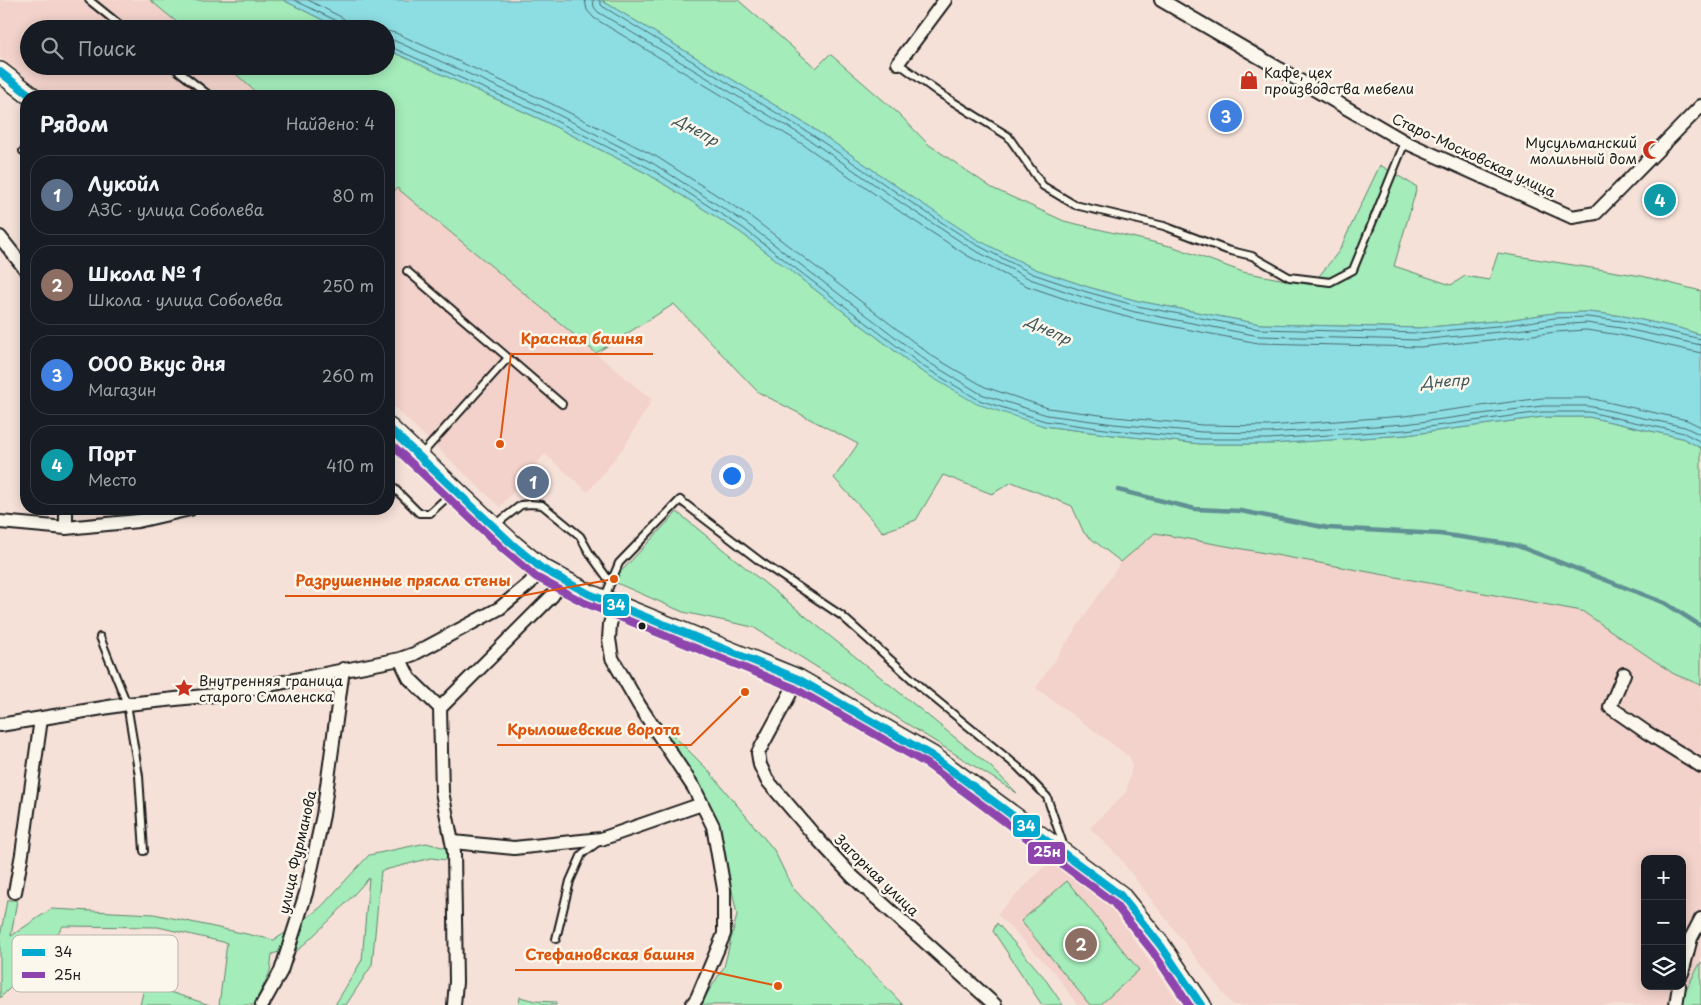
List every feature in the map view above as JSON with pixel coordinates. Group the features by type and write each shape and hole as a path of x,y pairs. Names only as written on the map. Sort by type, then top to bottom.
{"main road":[{"path":"0,72 23,90"},
{"path":"395,436 541,568 610,603 798,679 932,756 1120,895 1161,946 1201,1005"}],"street":[{"path":"898,63 945,0"},
{"name":"Старо-Московская улица","path":"1161,0 1404,142 1572,218 1596,213 1701,106"},
{"path":"0,236 20,262"},
{"path":"66,515 66,528"},
{"path":"0,522 66,528 138,521 164,515"},
{"path":"0,725 127,704 224,694 400,659 414,654 500,608 530,583 541,568"},
{"path":"440,708 552,596 562,580"},
{"path":"610,603 609,639 612,658 639,705 694,788 712,826 724,889 724,934 697,998 692,1005"},
{"path":"400,659 410,678 440,708 442,792 454,852 456,982 454,1005"},
{"name":"улица Фурманова","path":"262,1005 282,971 306,893 323,816 343,669"},
{"path":"1624,674 1610,707 1701,766"},
{"name":"Загорная улица","path":"798,679 758,753 760,766 767,780 852,876 995,1005"},
{"path":"15,892 41,718"},
{"path":"452,842 514,848 601,839 702,804"},
{"path":"1686,957 1691,938 1701,919"},
{"path":"1676,1005 1678,990"}],"lane":[{"path":"89,0 114,20"},
{"path":"898,63 940,93 1008,136 1043,186 1076,205 1164,226 1227,250 1252,256 1289,277 1330,282 1353,270 1404,142"},
{"path":"183,75 202,90"},
{"path":"407,271 507,359 562,404"},
{"path":"419,457 507,359"},
{"path":"395,489 419,513 430,513 454,490"},
{"path":"610,603 611,582 619,564 680,500 761,562 842,616 924,690 1018,768 1047,797 1066,855"},
{"path":"493,526 521,505 542,505 580,536 590,554 611,582"},
{"path":"100,637 127,704 139,776 144,851"},
{"path":"556,939 570,881 582,854 601,839"}],"shaded area":[{"path":"0,0 150,0 174,20 20,20 20,73 0,57"},
{"path":"23,75 237,75 253,90 42,90"},
{"path":"397,188 652,400 624,447 588,492 545,454 500,507 395,408 395,190"},
{"path":"1154,533 1582,611 1674,674 1701,685 1701,962 1686,989 1686,855 1641,855 1641,990 1685,990 1677,1005 1232,1005 1118,856 1090,828 1126,792 1132,767 1130,757 1036,688 1121,562"},
{"path":"1056,855 1106,900 1181,1005 1077,1005 1055,973 997,914"}],"green space":[{"path":"150,0 283,0 323,20 174,20"},
{"path":"601,0 738,0 816,68 830,54 899,114 928,144 992,188 1064,221 1174,247 1243,272 1312,285 1339,251 1380,165 1417,187 1394,266 1451,285 1465,276 1489,280 1498,253 1642,276 1701,291 1701,335 1679,328 1623,316 1587,312 1554,313 1507,320 1419,328 1260,324 1138,301 1088,287 1035,269 977,240 814,129"},
{"path":"395,53 540,119 648,174 740,232 921,371 1044,426 1201,444 1269,444 1406,435 1543,417 1589,417 1682,438 1701,448 1701,685 1674,674 1582,611 1155,533 1121,562 1084,533 1072,506 1012,482 992,494 943,475 916,520 883,532 834,478 858,444 758,392 674,304 596,353 397,188 395,190 395,90 253,90 237,75 395,75"},
{"path":"677,512 990,766 1017,793 753,627 683,612 612,581"},
{"path":"658,720 708,770 774,850 792,887 903,1005 700,1005 724,967 737,915 719,826"},
{"path":"426,843 446,848 447,860 431,858 381,871 372,965 346,1005 335,1005 362,960 369,878 333,917 296,952 304,920 321,907 369,855"},
{"path":"1067,881 1139,970 1100,1005 1090,1005 1021,921"},
{"path":"7,900 17,900 11,936 12,986 0,998 0,937"},
{"path":"51,909 154,914 274,940 285,933 283,951 272,954 270,972 254,1005 219,1005 227,943 158,927 63,926 56,935 12,935"},
{"path":"997,923 1043,976 1063,1005 1042,1005 993,931"},
{"path":"1701,962 1701,1005 1677,1005"},
{"path":"143,992 170,992 210,1005 140,1005"},
{"path":"520,997 535,1001 556,1002 556,1005 519,1005"}],"water":[{"name":"Днепр","path":"283,0 601,0 814,129 978,240 1035,269 1138,301 1260,324 1419,328 1507,320 1554,313 1587,312 1623,316 1679,328 1701,335 1701,448 1682,438 1589,417 1543,417 1406,435 1269,444 1201,444 1044,426 977,404 921,371 740,232 648,174 540,119 395,53 395,20 323,20"}],"waterway":[{"path":"1118,490 1195,509 1241,511 1328,528 1440,534 1515,545 1665,603 1701,626"}],"transit line":[{"name":"34","path":"0,72 23,90"},
{"name":"34","path":"395,434 512,544 541,568 589,594 798,679 932,756 1120,895 1161,946 1201,1005"},
{"name":"25н","path":"395,448 505,551 536,577 585,603 794,688 927,764 1113,902 1153,952 1189,1005"}],"place":[{"name":"Кафе, цех производства мебели","path":"1249,80"},
{"name":"ООО Вкус дня","path":"1226,116"},
{"name":"Мусульманский молильный дом","path":"1652,150"},
{"name":"Порт","path":"1660,200"},
{"name":"Красная башня","path":"500,444"},
{"name":"Лукойл","path":"533,482"},
{"name":"Разрушенные прясла стены","path":"614,579"},
{"name":"Внутренняя граница старого Смоленска","path":"184,688"},
{"name":"Крылошевские ворота","path":"745,692"},
{"name":"Школа № 1","path":"1081,944"},
{"name":"Стефановская башня","path":"778,986"}]}
